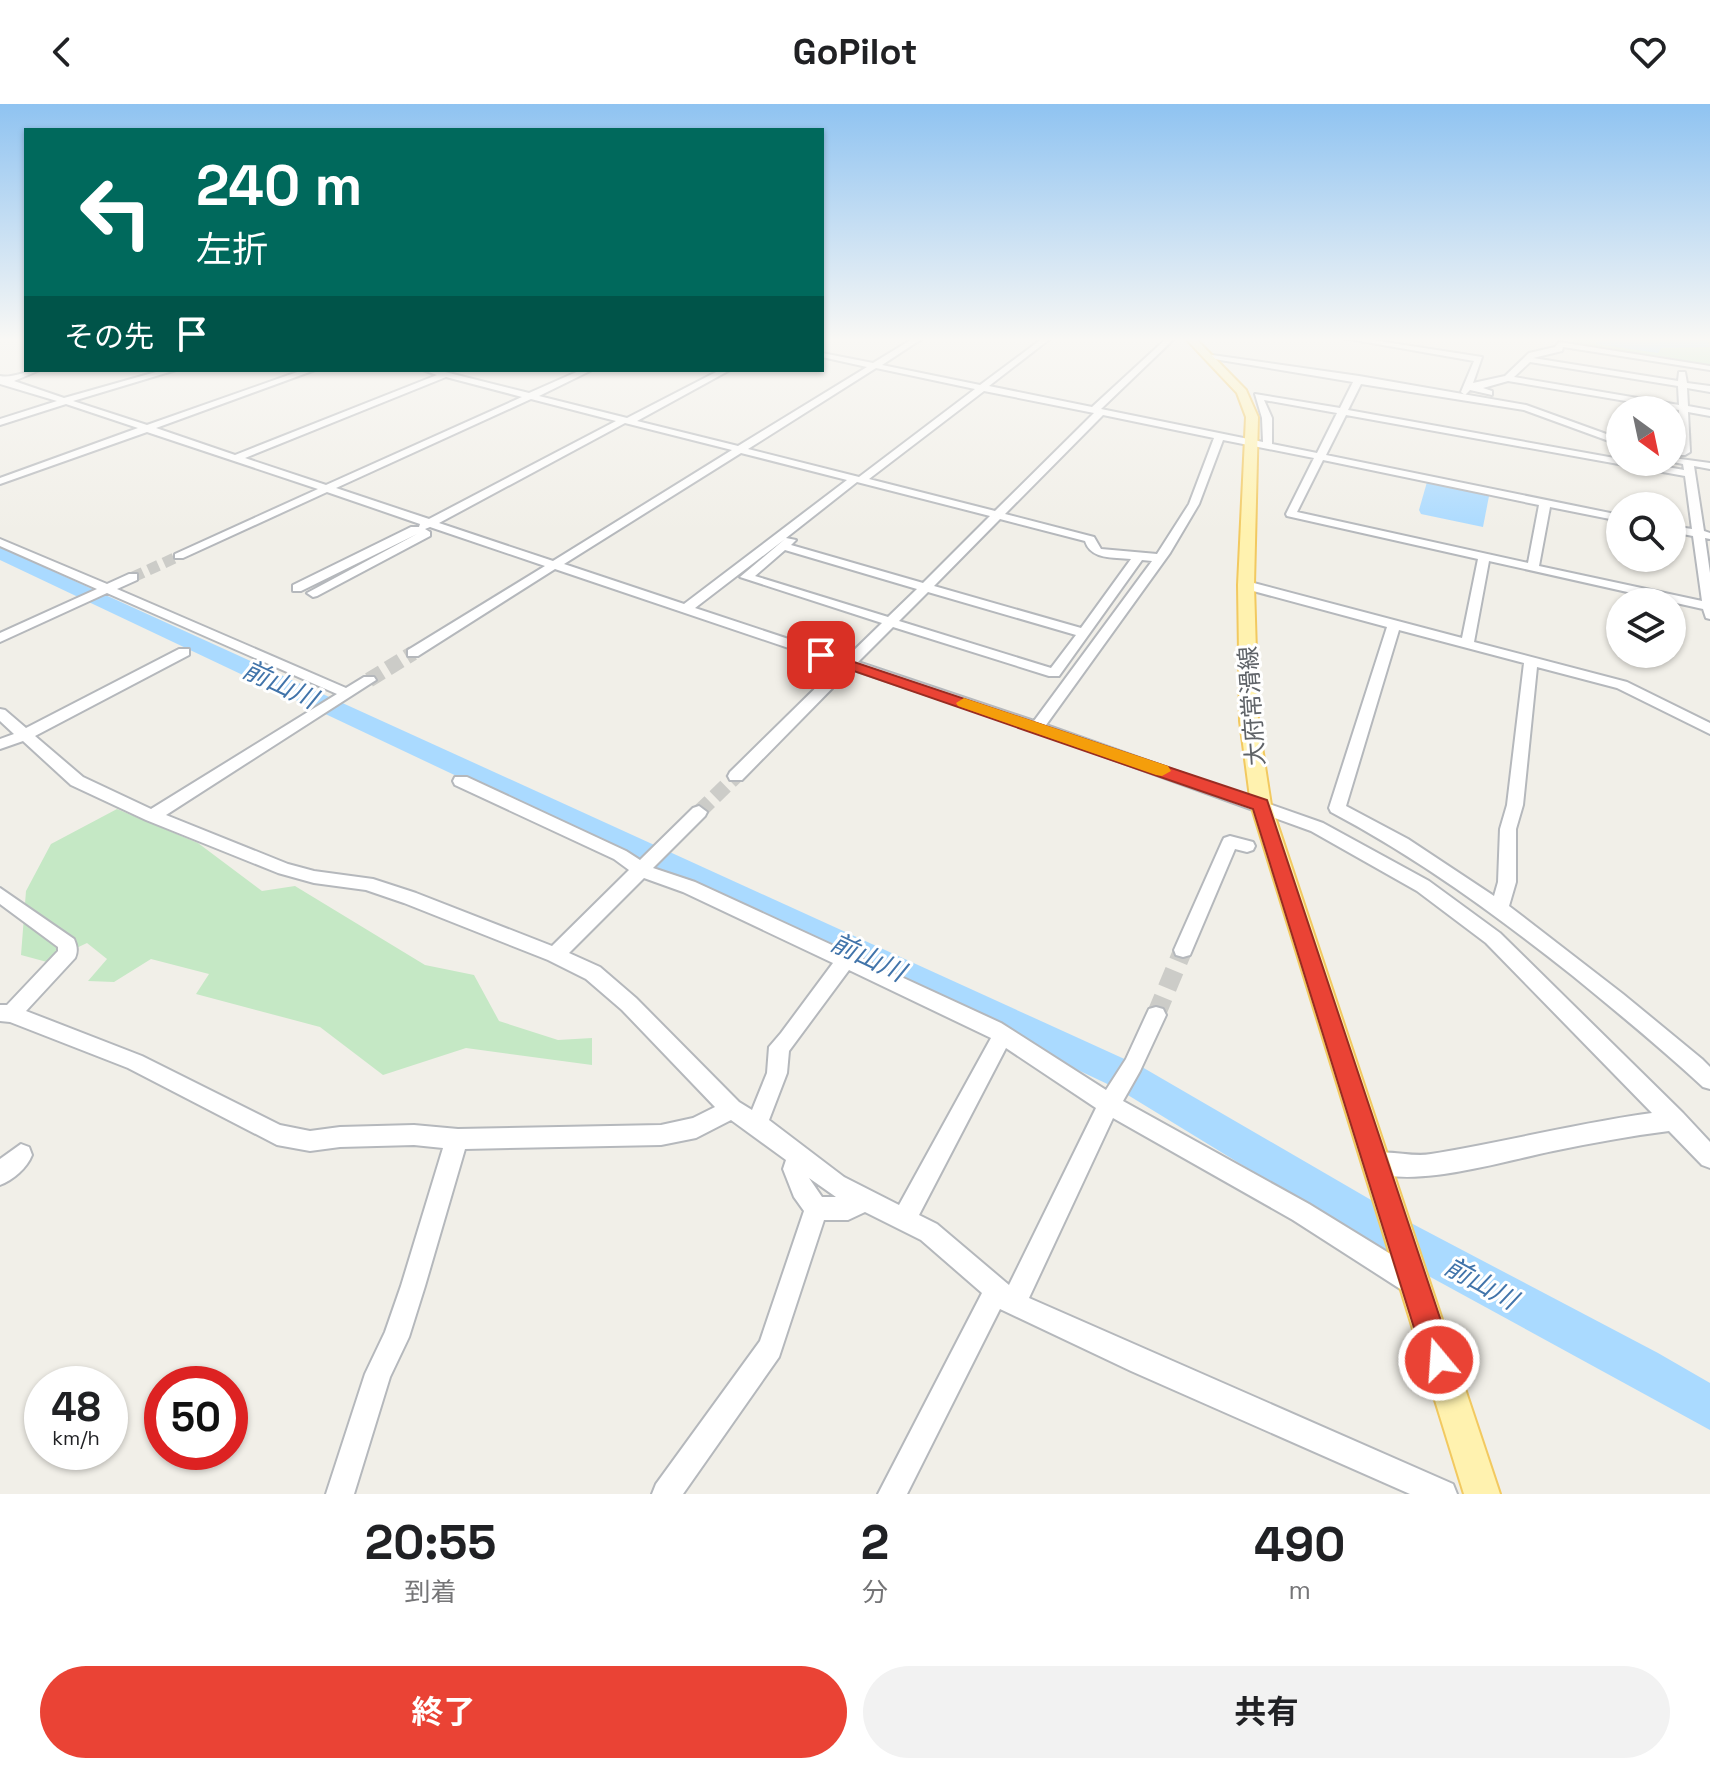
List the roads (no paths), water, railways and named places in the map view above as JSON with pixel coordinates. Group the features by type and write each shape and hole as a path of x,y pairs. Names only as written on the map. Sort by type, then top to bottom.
{"main road":[{"name":"大府常滑線","path":"1246,403 1260,443 1246,585 1249,721 1261,805 1482,1494"}],"street":[{"path":"0,422 59,403"},
{"path":"70,403 327,489 427,527 553,565 1037,727 1261,805 1354,845 1459,911 1526,968 1710,1157"},
{"path":"0,481 220,403"},
{"path":"236,458 372,403"},
{"path":"179,556 516,403"},
{"path":"553,403 1090,539 1093,549 1098,552 1160,558"},
{"path":"297,588 427,527 663,403"},
{"path":"413,653 813,403"},
{"path":"685,610 962,403"},
{"path":"1063,403 1606,515"},
{"path":"736,776 1106,403"},
{"path":"1260,443 1266,411 1262,403"},
{"path":"1297,403 1688,468 1710,466"},
{"path":"1347,403 1291,514 1709,611 1704,535 1688,468"},
{"path":"1497,403 1526,408 1606,437"},
{"path":"1523,403 1606,428"},
{"path":"1686,409 1710,413"},
{"path":"1037,727 1160,558 1194,504 1219,437"},
{"path":"861,481 746,577 1054,673 1137,558"},
{"path":"1533,568 1545,503"},
{"path":"313,593 426,534 427,527"},
{"path":"0,542 345,696"},
{"path":"785,547 1084,633"},
{"path":"1468,641 1484,557"},
{"path":"0,638 133,577"},
{"path":"1246,585 1468,641 1622,685 1710,729"},
{"path":"1395,623 1337,808 1418,851 1500,907 1710,1080"},
{"path":"0,744 25,735 184,652"},
{"path":"1500,907 1507,882 1508,829 1515,805 1531,659"},
{"path":"152,816 369,680"},
{"path":"0,713 77,781 152,816 284,869 386,889 593,973 613,989 731,1109 757,1124 836,1185 905,1218 950,1247 1005,1298 1140,1362 1443,1494"},
{"path":"461,781 994,1029 1111,1101 1412,1274"},
{"path":"555,955 699,812"},
{"path":"1183,950 1230,842 1247,846"},
{"path":"0,895 67,944 68,953 6,1013 135,1062 277,1135 310,1141 414,1135 458,1139 661,1135 696,1128 731,1109"},
{"path":"757,1124 777,1073 779,1047 846,960"},
{"path":"892,1494 1005,1298 1133,1065 1156,1015"},
{"path":"905,1218 1002,1036"},
{"path":"1377,1163 1426,1166 1610,1129 1675,1120"},
{"path":"340,1494 378,1374 396,1337 413,1286 447,1166 458,1139"},
{"path":"0,1174 21,1155"},
{"path":"799,1156 794,1169 802,1189 816,1209"},
{"path":"816,1209 848,1208 865,1200"},
{"path":"666,1494 770,1348 816,1209"}],"water":[{"path":"1427,482 1489,496 1483,527 1421,514 1419,510"}],"waterway":[{"name":"前山川","path":"0,553 1130,1078 1395,1236 1643,1368 1710,1408"}],"tunnel":[{"path":"133,577 179,556"},
{"path":"369,680 413,653"},
{"path":"699,812 736,776"},
{"path":"1156,1015 1183,950"}]}
